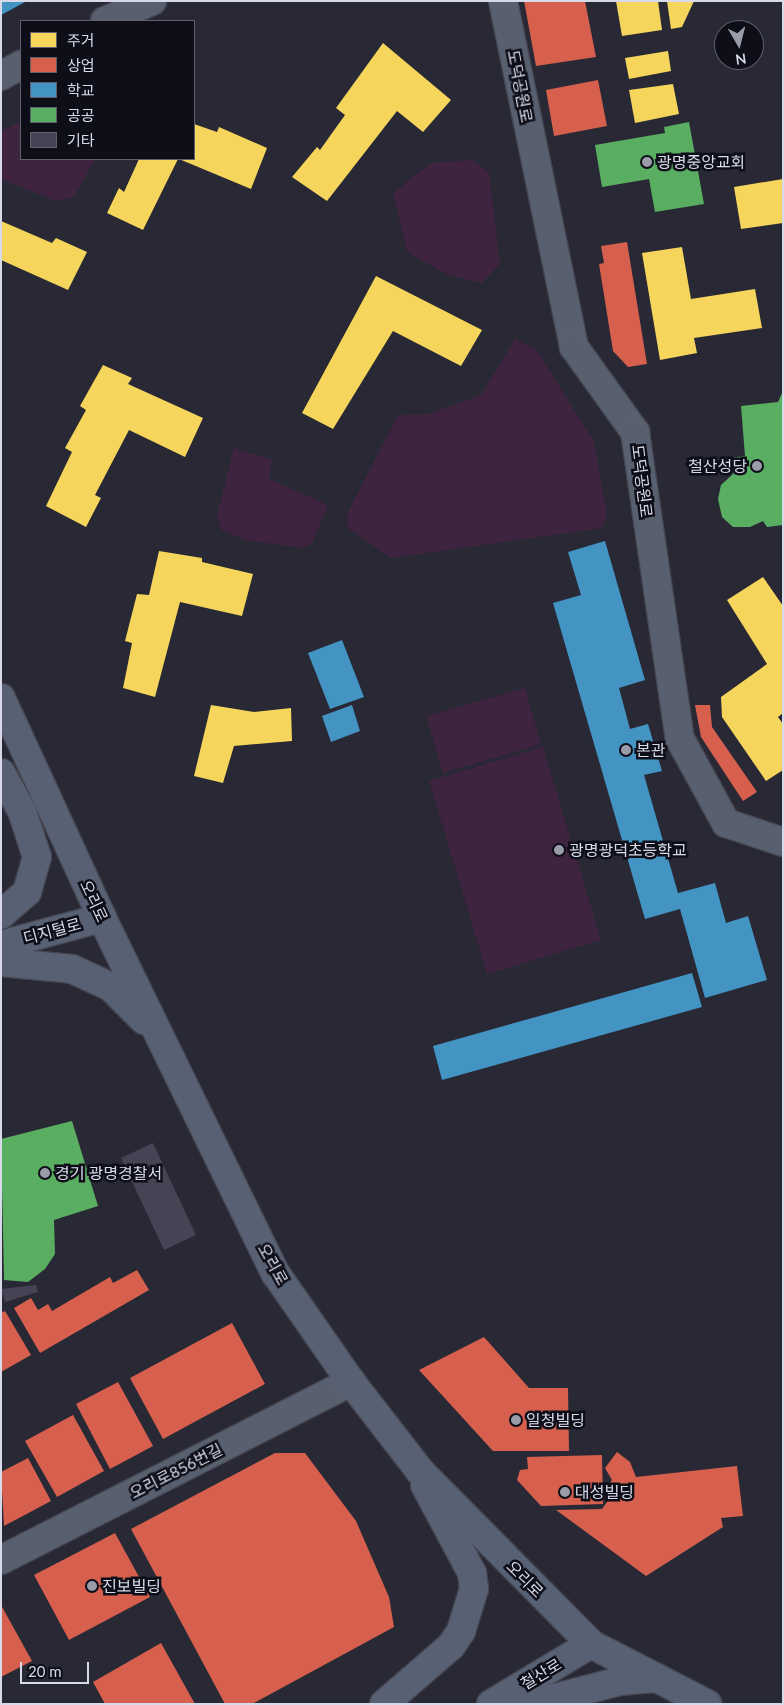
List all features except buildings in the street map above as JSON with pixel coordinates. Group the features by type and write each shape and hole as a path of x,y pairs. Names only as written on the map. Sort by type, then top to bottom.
{"main road":[{"name":"오리로","path":"1,698 102,918 276,1274 351,1382 420,1471 591,1644 707,1704"},
{"path":"1,773 22,811 37,857 27,892 1,915"},
{"name":"디지털로","path":"1,945 102,918"},
{"path":"1,962 50,963 93,977 122,996 159,1036"},
{"path":"384,1704 451,1646 464,1623 474,1589 472,1573 440,1519 420,1471"},
{"name":"철산로","path":"491,1704 591,1644"},
{"path":"532,1704 620,1681 657,1678"}],"street":[{"name":"도덕공원로","path":"503,1 574,347 635,432 680,739 726,823 783,842"},
{"path":"1,76 20,66"},
{"name":"오리로856번길","path":"1,1560 351,1382"}],"shaded area":[{"path":"20,122 20,160 94,160 74,197 56,201 1,179 1,132"},
{"path":"472,160 489,172 500,264 482,283 446,274 407,252 393,193 431,163"},
{"path":"515,339 536,349 594,442 607,513 602,528 391,558 348,528 347,514 398,415 429,414 481,395"},
{"path":"234,448 272,460 269,479 328,505 312,544 301,548 246,540 221,530 217,516"},
{"path":"525,688 541,744 443,773 426,716"},
{"path":"543,747 601,940 487,974 429,781"}],"place":[{"name":"광명중앙교회","path":"647,162"},
{"name":"철산성당","path":"757,466"},
{"name":"본관","path":"626,750"},
{"name":"광명광덕초등학교","path":"559,850"},
{"name":"경기 광명경찰서","path":"45,1173"},
{"name":"일청빌딩","path":"516,1420"},
{"name":"대성빌딩","path":"565,1492"},
{"name":"진보빌딩","path":"92,1586"}]}
